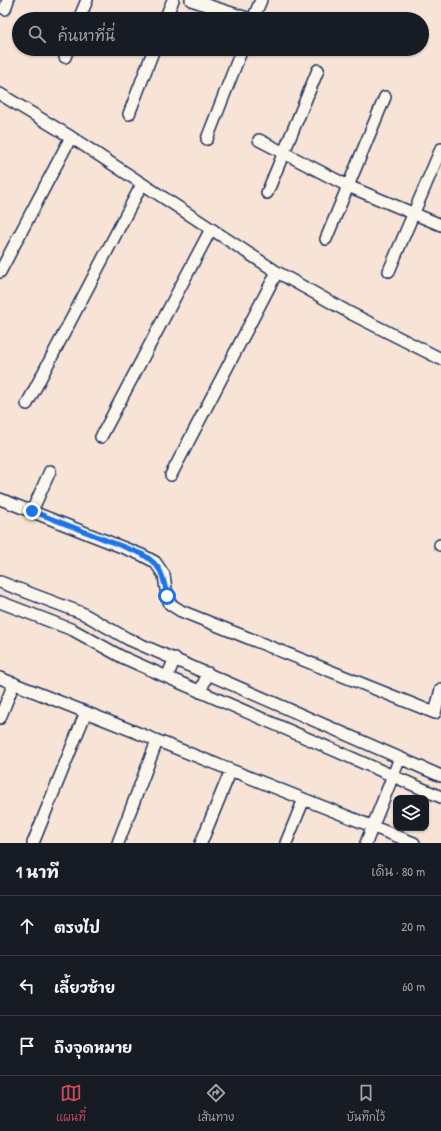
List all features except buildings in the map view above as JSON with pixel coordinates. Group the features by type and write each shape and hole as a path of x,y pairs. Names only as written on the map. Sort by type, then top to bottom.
{"street":[{"path":"82,12 86,0"},
{"path":"169,12 173,0"},
{"path":"191,0 230,12"},
{"path":"255,12 261,0"},
{"path":"129,114 151,56"},
{"path":"207,139 239,56"},
{"path":"267,193 285,154 318,70"},
{"path":"0,94 71,137 277,272 350,314 441,359"},
{"path":"326,239 386,97"},
{"path":"0,272 71,137"},
{"path":"258,140 348,186 441,225"},
{"path":"389,271 441,148"},
{"path":"27,404 142,184"},
{"path":"101,437 210,229"},
{"path":"171,475 277,272"},
{"path":"32,511 50,471"},
{"path":"0,499 142,554 155,562 164,576 167,596 170,604 181,611 435,713 441,689"},
{"path":"0,582 82,613 128,639 175,658 441,776"},
{"path":"0,602 73,630 122,657 392,777 441,797"},
{"path":"167,677 175,658"},
{"path":"200,692 208,673"},
{"path":"0,678 414,843"},
{"path":"0,718 14,683"},
{"path":"33,843 86,712"},
{"path":"118,843 158,741"},
{"path":"366,843 400,758"},
{"path":"201,843 231,770"},
{"path":"286,843 304,799"}],"route":[{"path":"32,511 71,528 142,554 155,562 164,576 167,596"}]}
